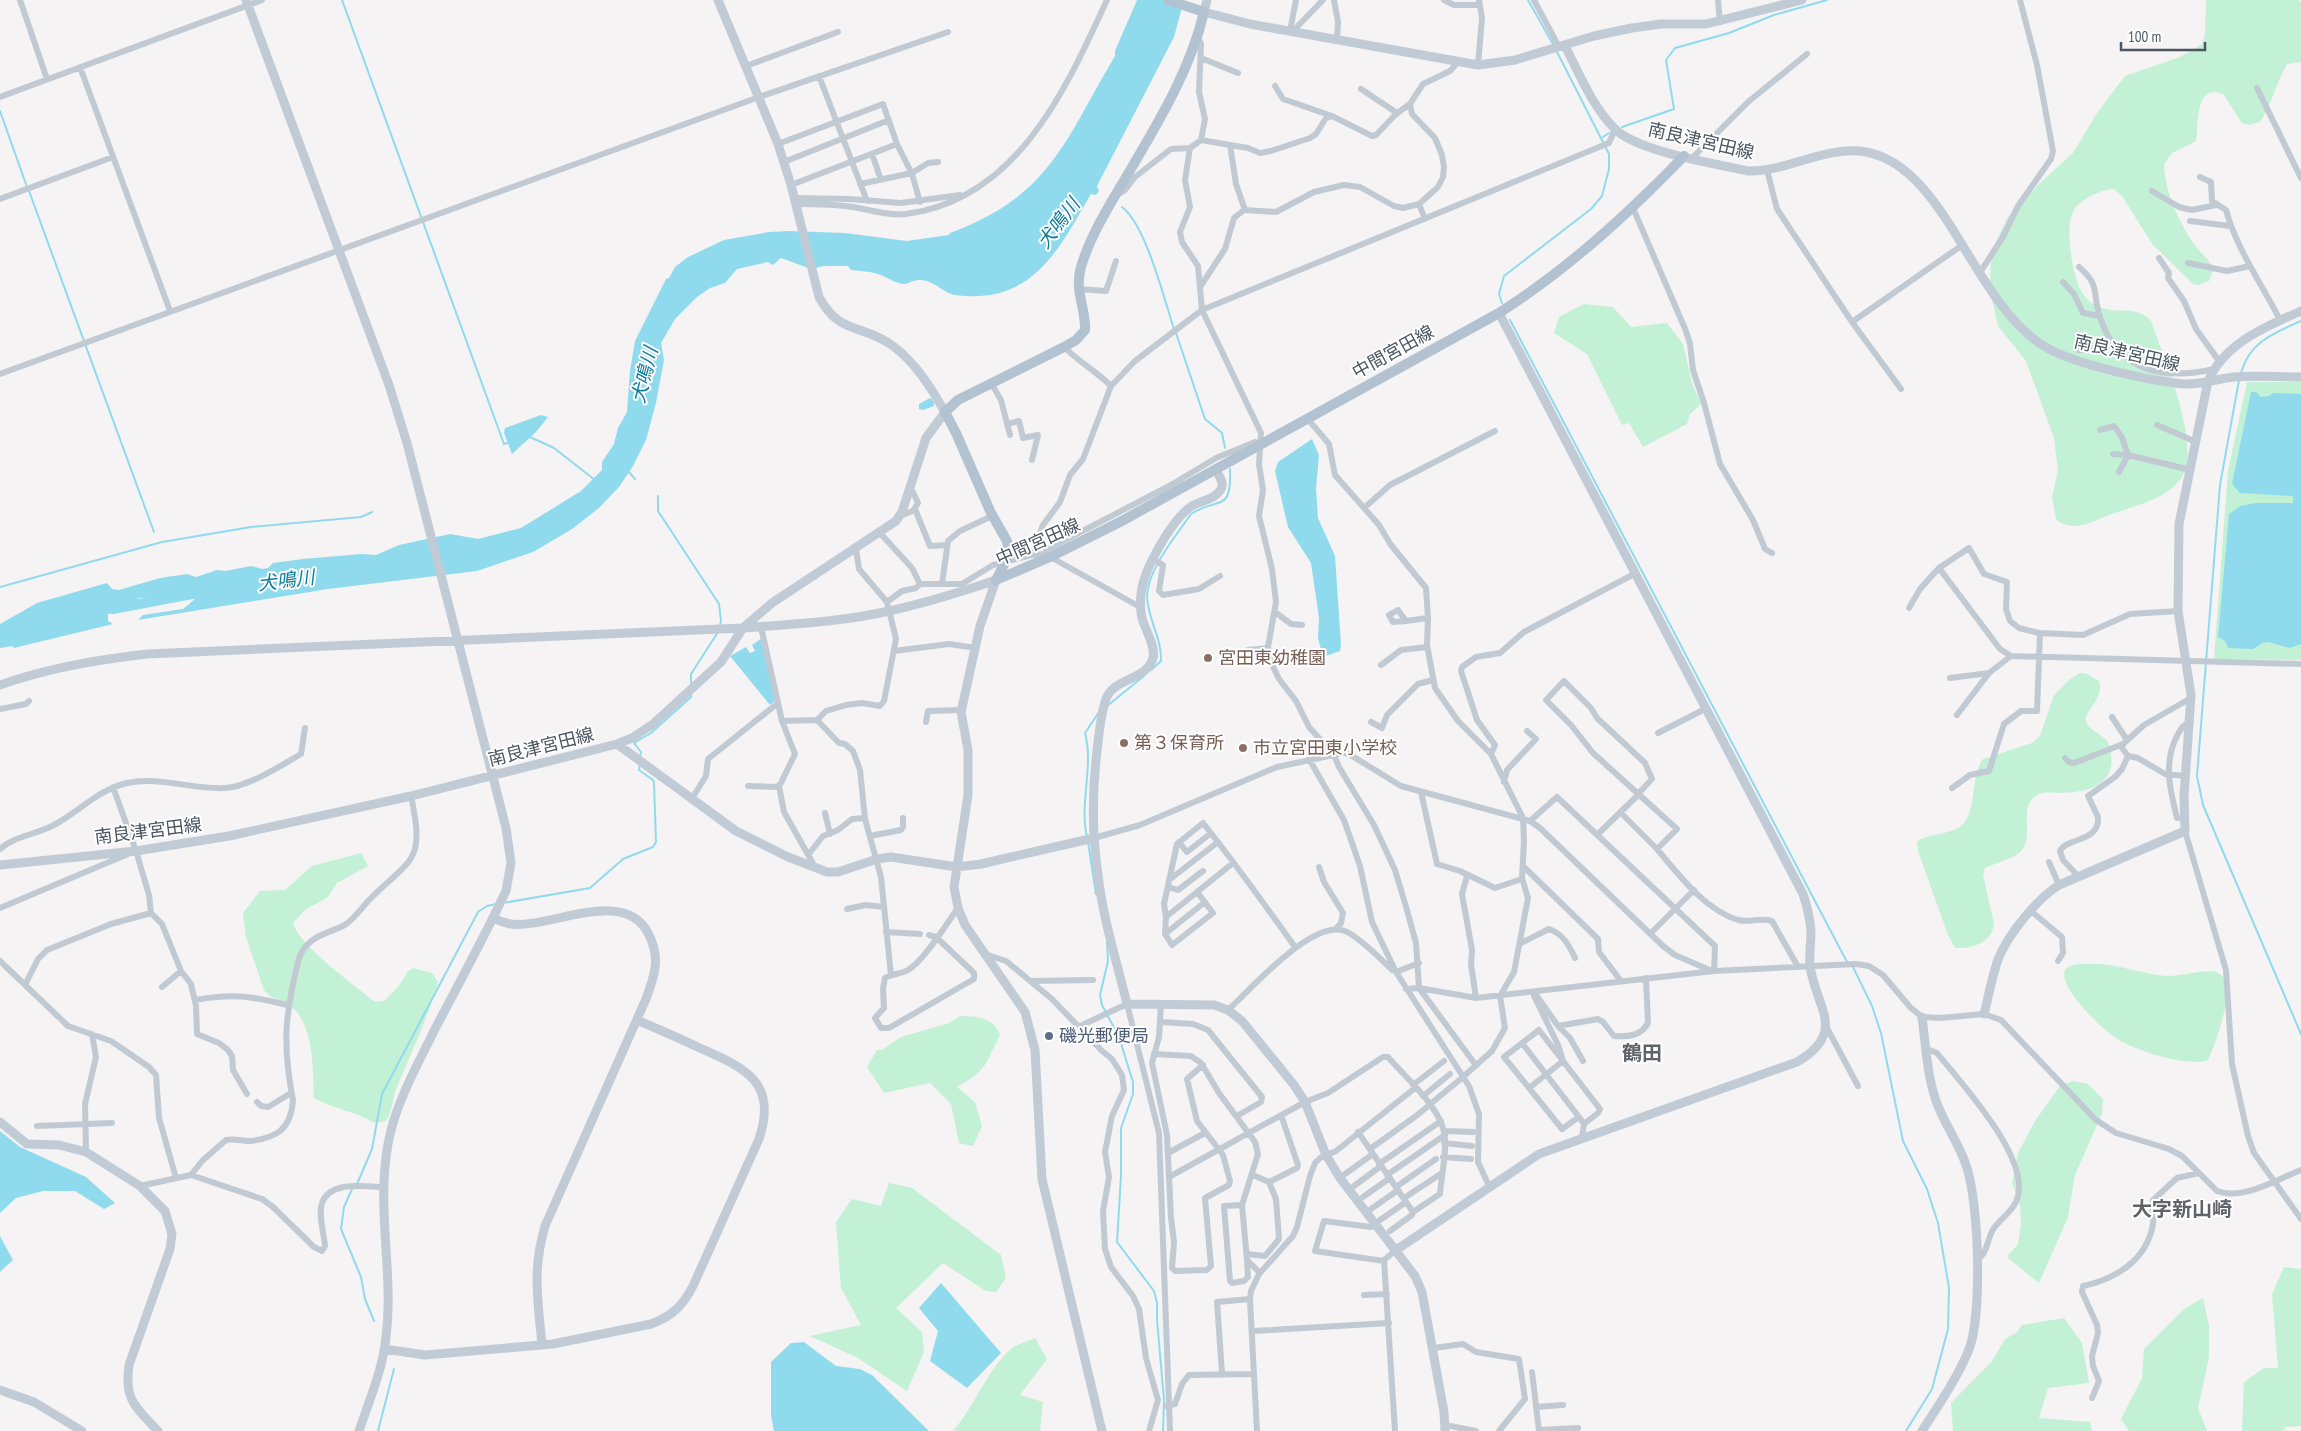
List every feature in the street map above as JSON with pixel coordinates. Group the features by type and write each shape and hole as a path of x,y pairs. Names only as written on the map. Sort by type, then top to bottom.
{"main road":[{"path":"945,412 958,400 1076,340 1085,330 1078,289 1081,266 1114,197 1180,80 1198,38 1201,10 1168,0"},
{"name":"中間宮田線","path":"996,580 1048,553 1120,522 1213,465 1307,418 1499,313 1559,272 1688,157"},
{"name":"中間宮田線","path":"945,412 992,516 1007,541 1009,561 996,580"}],"street":[{"path":"20,0 47,79"},
{"path":"0,97 247,3 262,0"},
{"path":"718,0 778,144 791,185 819,294 826,311 838,322 882,339 905,356 928,383 945,412"},
{"path":"796,204 841,206 881,213 906,214 948,203 972,191 1006,167 1045,120 1078,63 1107,0"},
{"path":"1207,0 1201,10 1250,24 1425,55 1457,63 1478,65 1515,60 1594,36 1638,27 1661,24 1706,24 1720,22 1802,0"},
{"path":"1292,31 1296,0"},
{"path":"1292,31 1323,0"},
{"path":"1334,0 1338,22 1338,40"},
{"path":"1444,0 1454,5 1479,2 1482,18 1478,65"},
{"path":"1534,0 1562,46"},
{"path":"1718,0 1720,22"},
{"path":"1979,274 2002,237 2018,206 2051,159 2053,152 2037,64 2020,0"},
{"path":"247,3 389,385 407,443 506,828 511,862 506,891 412,1075 388,1142 383,1188 388,1302 384,1348 358,1431"},
{"path":"746,66 838,32"},
{"path":"1,371 759,97 948,32"},
{"path":"1114,197 1125,190 1135,176 1171,149 1190,148 1201,140 1205,119 1199,92 1201,44 1198,38"},
{"name":"南良津宮田線","path":"1562,46 1605,118 1615,129 1635,142 1748,171 1767,170 1849,151 1867,152 1893,163 1914,177 1934,201 1979,274 2012,320 2031,337 2050,350 2077,361 2185,384 2233,377 2301,377"},
{"path":"1688,157 1748,102 1807,54"},
{"path":"1201,58 1238,74"},
{"path":"1275,86 1283,99 1332,116 1372,136 1379,133 1397,113 1410,104 1423,84 1450,71 1457,63"},
{"path":"80,67 170,311"},
{"path":"819,76 867,202"},
{"path":"2257,88 2301,178"},
{"path":"1361,89 1397,113"},
{"path":"778,144 883,104 897,144 912,173 920,202"},
{"path":"1200,287 1208,278 1217,259 1226,249 1234,218 1245,210 1276,212 1314,192 1344,185 1360,187 1394,206 1403,208 1419,204 1438,187 1443,178 1444,167 1442,155 1435,138 1412,114 1410,104"},
{"path":"1201,140 1260,153 1271,151 1310,138 1316,134 1326,118 1332,116"},
{"path":"784,162 889,120"},
{"path":"1032,555 1043,525 1060,502 1070,475 1083,459 1111,386 1135,361 1202,310 1609,143 1615,129"},
{"path":"791,185 897,144"},
{"path":"1230,145 1236,184 1245,210"},
{"path":"1190,148 1185,180 1190,207 1180,232 1182,242 1198,266 1202,310 1261,432 1259,464 1264,490 1259,516 1272,569 1275,612 1268,648 1273,668 1296,701 1309,727 1334,755 1339,767 1374,825 1388,854 1407,910 1416,943 1419,964 1419,988 1475,1064"},
{"path":"872,154 880,180"},
{"path":"0,199 113,157"},
{"path":"860,184 912,173 928,163 938,162"},
{"path":"1767,170 1777,209 1852,322 1901,389"},
{"path":"2200,177 2211,182 2210,196 2216,205 2226,210 2230,226 2280,320"},
{"path":"796,204 849,199 867,202 920,202 972,191"},
{"path":"2152,191 2179,207 2192,210 2216,205"},
{"path":"1419,204 1425,220"},
{"path":"1633,208 1686,331 1690,344 1693,370 1720,464 1753,520 1765,549 1772,553"},
{"path":"2190,221 2230,226"},
{"path":"1852,322 1962,246"},
{"path":"2159,258 2169,273 2168,278 2184,301 2216,365"},
{"path":"1078,289 1106,291 1116,261"},
{"path":"2188,263 2227,271 2250,266"},
{"path":"2079,267 2094,283 2100,316 2114,344 2130,362 2162,374 2192,374 2216,365 2251,335 2301,311"},
{"path":"2063,282 2074,294 2083,313 2100,316"},
{"path":"1499,313 1803,894 1809,912 1811,931 1810,965 1826,1026 1858,1086"},
{"path":"2079,350 2098,349 2114,344"},
{"path":"1064,347 1111,386"},
{"path":"2216,365 2208,381 2179,524 2178,612 2191,698 2184,818 2185,831 2226,970 2232,1064 2248,1136 2254,1153 2301,1219"},
{"path":"991,383 1001,400 1010,435"},
{"name":"南良津宮田線","path":"0,865 136,851 271,828 412,799 617,744 632,738 653,724 720,662 744,628 772,603 880,533 899,516 926,438 945,412"},
{"path":"1307,418 1329,444 1335,475 1364,508 1426,588 1427,647 1437,693 1458,721 1491,754 1523,818 1522,879 1528,898 1514,972 1505,984 1500,996 1505,1028 1491,1052 1345,1174"},
{"path":"1007,424 1019,421 1023,438 1038,435 1032,460"},
{"path":"2157,425 2196,442"},
{"path":"2100,430 2114,426 2122,436 2128,455 2119,472"},
{"path":"1364,508 1390,485 1495,431"},
{"path":"2113,454 2128,455 2191,470"},
{"path":"1170,1431 1159,1133 1127,1004 1090,839 1096,764 1105,702 1112,688 1140,674 1152,660 1153,650 1140,606 1145,576 1152,559 1188,508 1216,496 1221,489 1221,481 1213,465"},
{"path":"899,516 915,509 918,503 917,498 909,490"},
{"path":"915,509 930,546 946,545"},
{"path":"941,598 946,545 960,531 992,516"},
{"path":"880,533 912,568 920,584"},
{"path":"1909,608 1920,590 1939,568 1969,548 1984,574 2006,582 2006,609 2010,621 2019,628 2040,633 2083,635 2138,612 2178,612"},
{"path":"782,721 817,720 826,710 862,703 880,706 884,701 896,639 887,607 859,569 856,549"},
{"path":"0,685 37,672 94,661 147,654 456,639 744,628 819,622 887,607 941,598 962,588 993,565 1042,553 1048,553 1140,606"},
{"path":"1152,559 1164,567 1159,591 1163,595 1199,589 1220,576"},
{"path":"1939,568 2000,649 2011,656 2301,664"},
{"path":"1491,754 1495,745 1477,720 1461,671 1462,667 1476,657 1500,653 1524,632 1636,573"},
{"path":"887,607 902,591 916,588 920,584 941,584 962,588 996,580 976,648 962,710 968,750 968,795 954,887 958,908 965,925 1022,1006 1031,1028 1035,1050 1042,1179 1102,1431"},
{"path":"1275,612 1291,624 1302,625"},
{"path":"1406,621 1428,618"},
{"path":"761,627 782,721 795,754 779,786 784,812 815,867"},
{"path":"1952,788 1970,775 1989,771 2004,724 2022,711 2037,711 2040,633"},
{"path":"894,651 949,644 976,648"},
{"path":"1381,665 1401,650 1427,647"},
{"path":"1248,650 1268,648"},
{"path":"1957,715 1989,673 2011,656"},
{"path":"1950,678 1989,673"},
{"path":"1371,722 1382,728 1387,715 1418,684 1433,680"},
{"path":"1598,834 1638,794 1652,779 1646,770 1645,763 1597,718 1592,708 1564,681 1546,700 1571,725 1593,752 1638,794 1677,829 1657,849"},
{"path":"2065,758 2069,762 2074,763 2125,742 2159,715 2191,698"},
{"path":"0,709 26,704 29,701"},
{"path":"691,800 704,781 708,769 708,759 778,703"},
{"path":"1658,733 1707,708"},
{"path":"926,722 928,711 962,710"},
{"path":"2112,717 2125,742"},
{"path":"817,720 839,743 845,744 853,751 860,770 865,818 877,859 891,975"},
{"path":"2184,818 2177,818 2168,774 2170,755 2175,740 2183,726 2190,722"},
{"path":"0,849 14,839 51,827 92,798 113,787 139,781 227,788 269,773 301,754 305,728"},
{"path":"1504,783 1507,770 1536,739 1527,732"},
{"path":"2125,742 2122,748 2128,756 2138,758 2157,771 2186,776"},
{"path":"617,744 691,800 747,837 826,872 838,872 877,859 897,858 957,867 996,861 1140,825 1277,767 1309,759 1349,754 1386,778 1421,792 1530,821 1540,828 1650,934 1675,955 1714,971"},
{"path":"2078,876 2061,856 2061,848 2091,834 2098,821 2098,817 2088,796 2122,769 2128,756"},
{"path":"1309,759 1344,820 1360,866 1372,922 1396,972 1469,1086 1479,1114 1478,1162 1489,1186"},
{"path":"748,786 779,786"},
{"path":"113,787 136,851 149,895 151,913 164,927 181,971 191,984 195,1000 198,1034 219,1043 228,1050 234,1062 233,1070 247,1094"},
{"path":"1421,792 1437,864 1460,871 1495,888 1522,879"},
{"path":"1530,821 1557,797 1715,946 1714,971"},
{"path":"191,1176 202,1161 226,1140 250,1141 280,1133 290,1118 292,1109 291,1093 285,1042 287,1005 302,950 317,936 345,925 410,864 416,850 412,799"},
{"path":"1620,812 1694,890 1716,910 1740,921 1766,919 1772,921 1797,965"},
{"path":"825,813 830,834"},
{"path":"808,855 821,838 852,819 865,818"},
{"path":"870,836 901,830 904,827 903,818"},
{"path":"1197,892 1213,912 1172,944 1165,934 1166,917 1164,908 1172,860 1179,842 1203,823 1295,947"},
{"path":"1984,1014 2005,944 2044,894 2078,876 2185,831"},
{"path":"1179,842 1187,852 1211,833"},
{"path":"1168,883 1218,842"},
{"path":"0,908 136,851"},
{"path":"2049,862 2059,885"},
{"path":"1166,917 1233,863"},
{"path":"1523,866 1598,939 1599,952 1621,980"},
{"path":"1319,867 1324,882 1343,913 1341,923 1336,929"},
{"path":"1168,883 1178,890 1203,871"},
{"path":"1467,876 1462,894 1472,950 1471,964 1476,998"},
{"path":"1650,934 1694,890"},
{"path":"1165,934 1205,902"},
{"path":"847,909 865,905 884,907"},
{"path":"929,935 936,937 975,976 973,980 884,1030 875,1018 884,1008 884,981 891,975 908,970 936,937 958,908"},
{"path":"493,918 503,922 519,924 604,910 622,913 646,928 656,950 656,970 540,1240 536,1270 542,1345"},
{"path":"2031,911 2062,937 2063,953 2058,961"},
{"path":"25,985 38,959 48,950 111,924 151,913"},
{"path":"1228,1010 1295,947 1327,930 1336,929 1350,933 1396,972"},
{"path":"1521,943 1550,929 1557,932 1568,944 1575,958"},
{"path":"886,932 920,934"},
{"path":"984,953 1001,958 1052,999 1078,1028 1112,1059 1124,1082 1122,1096 1112,1116 1105,1152 1109,1177 1103,1211 1105,1250 1111,1268 1133,1296 1139,1309 1146,1358 1158,1406 1149,1431"},
{"path":"0,961 68,1026 111,1041 149,1067 156,1075 159,1118 176,1178"},
{"path":"1406,989 1419,988 1476,998 1621,980 1714,971 1846,963 1869,966 1883,975 1910,1007 1922,1017 1940,1018 1984,1014 2001,1020 2096,1120 2116,1133 2175,1152 2189,1162 2217,1191 2225,1194 2248,1191 2301,1170"},
{"path":"1396,972 1419,964"},
{"path":"162,987 181,971"},
{"path":"1558,1026 1598,1019 1603,1022 1614,1036 1635,1035 1645,1029 1648,1023 1646,978"},
{"path":"1032,981 1093,980"},
{"path":"1534,992 1558,1026 1570,1038 1582,1061"},
{"path":"1534,992 1538,1008 1558,1045 1563,1061"},
{"path":"195,1000 230,995 246,995 287,1005"},
{"path":"1078,1028 1127,1004 1214,1005 1228,1010 1242,1021 1305,1102 1326,1155 1378,1222 1415,1276 1422,1292 1434,1348 1445,1428 1476,1431"},
{"path":"1161,1004 1161,1022 1152,1063 1167,1136 1170,1218 1174,1242 1172,1268 1175,1271 1207,1270 1211,1266 1205,1198 1229,1185 1230,1181 1223,1155 1205,1133 1196,1116 1187,1079 1203,1065"},
{"path":"1922,1017 1938,1105 1955,1139 1971,1181 1975,1208 1976,1261 1974,1334 1968,1352 1922,1431"},
{"path":"384,1348 425,1355 542,1345 651,1324 663,1320 680,1307 693,1286 764,1124 765,1102 760,1087 748,1072 722,1058 636,1020"},
{"path":"1161,1022 1197,1024 1212,1034 1262,1097 1261,1102 1237,1116"},
{"path":"1384,1261 1396,1250 1539,1154 1582,1137 1797,1062 1819,1046 1826,1026"},
{"path":"1504,1057 1539,1030 1600,1108 1598,1113 1584,1124 1582,1137"},
{"path":"86,1152 85,1104 96,1057 92,1034"},
{"path":"1522,1043 1584,1124"},
{"path":"1927,1049 1937,1053 1998,1132 2020,1176 2017,1201 1989,1235 1982,1257 1976,1261"},
{"path":"1491,1052 1504,1057 1562,1129 1579,1117"},
{"path":"1154,1054 1190,1056 1203,1065 1218,1093 1255,1142 1258,1154 1253,1175 1242,1204 1248,1277 1244,1281 1232,1283 1230,1281 1224,1206 1242,1204"},
{"path":"1169,1177 1305,1102 1328,1093 1383,1057 1388,1057 1430,1104 1441,1121 1444,1136 1439,1158 1442,1173 1440,1194 1413,1212 1412,1215 1390,1231"},
{"path":"1258,1431 1253,1374 1253,1331 1250,1299 1254,1281 1293,1236 1301,1218 1315,1162 1326,1155 1336,1152 1444,1061"},
{"path":"1529,1088 1563,1061"},
{"path":"1423,1096 1450,1074"},
{"path":"257,1102 261,1106 268,1107 291,1093"},
{"path":"1269,1182 1297,1168 1298,1165 1281,1115"},
{"path":"1354,1186 1441,1121"},
{"path":"0,1122 27,1144 59,1145 86,1152 140,1186 165,1211 172,1234 170,1249 128,1366 127,1379 129,1396 158,1431"},
{"path":"37,1126 112,1123"},
{"path":"1358,1132 1413,1212"},
{"path":"1363,1197 1388,1176 1444,1136 1473,1132"},
{"path":"1168,1153 1205,1133"},
{"path":"1444,1136 1472,1146"},
{"path":"1372,1209 1397,1188 1439,1158 1471,1160"},
{"path":"1384,1261 1315,1250 1324,1221 1371,1227 1442,1173"},
{"path":"2092,1398 2099,1381 2093,1366 2092,1356 2098,1333 2097,1325 2082,1292 2084,1286 2114,1276 2131,1264 2148,1239 2153,1225 2153,1200 2177,1178 2198,1173"},
{"path":"1247,1257 1265,1256 1279,1239 1276,1199 1269,1182 1253,1175"},
{"path":"140,1186 191,1176 262,1199 273,1206 314,1247 322,1250 326,1246 322,1203 327,1196 332,1191 345,1186 383,1188"},
{"path":"1247,1257 1260,1272"},
{"path":"1384,1261 1390,1323 1395,1431"},
{"path":"1364,1295 1388,1294"},
{"path":"1222,1373 1217,1302 1250,1299"},
{"path":"1253,1331 1390,1323"},
{"path":"1434,1348 1463,1344 1476,1352 1520,1360 1525,1399 1499,1431"},
{"path":"1532,1372 1539,1430 1578,1428"},
{"path":"1158,1406 1175,1404 1178,1400 1182,1384 1189,1375 1253,1374"},
{"path":"0,1390 34,1402 82,1431"},
{"path":"1536,1407 1563,1405"}],"green space":[{"path":"2206,0 2299,0 2301,3 2301,62 2287,64 2260,122 2249,125 2242,123 2224,95 2214,92 2207,94 2200,107 2196,141 2172,153 2164,164 2170,197 2180,220 2213,270 2209,281 2198,285 2193,284 2153,245 2122,196 2114,189 2102,191 2084,200 2072,214 2069,233 2070,245 2074,271 2082,292 2087,299 2101,308 2136,312 2144,315 2151,321 2179,402 2188,448 2186,467 2179,481 2165,493 2148,502 2090,523 2069,526 2056,519 2052,497 2058,471 2054,438 2026,361 1998,326 1990,291 1991,253 2007,218 2040,183 2073,153 2097,113 2125,76 2180,57 2202,44 2205,35"},
{"path":"1584,304 1613,307 1631,327 1667,323 1683,344 1692,383 1701,404 1690,414 1687,424 1643,447 1629,423 1622,425 1587,354 1554,333 1559,317"},
{"path":"2247,382 2301,382 2301,660 2214,659 2228,471"},
{"path":"2080,673 2087,674 2099,681 2100,691 2085,719 2089,727 2107,740 2111,753 2109,774 2096,786 2086,790 2043,793 2033,798 2027,810 2026,839 2020,852 2013,857 1985,868 1983,875 1994,924 1992,931 1980,944 1955,948 1948,935 1918,851 1917,842 1954,830 1964,823 1971,809 1976,775 1983,759 2032,743 2040,736 2054,695 2070,679"},
{"path":"361,853 368,866 337,883 328,897 305,910 293,923 297,932 317,954 375,1002 384,1001 399,986 408,971 413,968 432,973 438,982 424,1022 395,1091 388,1117 386,1121 374,1123 314,1098 311,1050 305,1026 293,1008 267,994 264,990 246,937 243,913 260,891 285,890 312,866"},
{"path":"2098,964 2166,976 2211,971 2223,977 2226,986 2224,1013 2208,1060 2188,1062 2175,1060 2135,1048 2116,1038 2101,1026 2072,994 2066,984 2064,975 2070,966"},
{"path":"960,1016 978,1017 989,1021 1000,1035 988,1060 980,1071 957,1087 975,1102 982,1126 973,1146 959,1143 951,1104 930,1083 884,1093 867,1067 877,1050 882,1050 901,1037 949,1023"},
{"path":"2073,1081 2088,1084 2103,1099 2102,1114 2075,1175 2068,1217 2039,1283 2007,1257 2018,1244 2021,1223 2020,1205 2012,1183 2018,1153 2035,1121 2060,1086"},
{"path":"889,1183 912,1188 1001,1255 1006,1278 996,1292 986,1291 943,1263 896,1308 922,1332 924,1352 907,1391 858,1358 810,1336 861,1325 841,1288 836,1222 852,1199 881,1206"},
{"path":"2284,1267 2301,1269 2301,1426 2286,1427 2283,1431 2242,1431 2244,1382 2264,1368 2278,1368 2272,1294"},
{"path":"2203,1298 2209,1326 2209,1357 2198,1408 2207,1431 2129,1431 2121,1419 2142,1378 2144,1349 2184,1309"},
{"path":"2064,1318 2082,1343 2089,1383 2048,1388 2039,1418 2090,1422 2092,1431 1953,1431 1951,1403 1992,1361 2005,1339 2016,1333 2022,1325"},
{"path":"1035,1338 1047,1359 1020,1395 1043,1402 1040,1431 953,1431 1002,1358 1015,1346"}],"water":[{"path":"1137,0 1184,0 1174,37 1097,186 1099,191 1096,195 1091,194 1054,254 1040,270 1023,282 1004,291 982,296 955,295 926,281 917,280 902,284 878,274 851,270 848,266 824,266 811,269 781,258 773,265 768,262 737,269 725,283 710,288 697,297 675,319 661,343 664,360 656,403 646,440 633,466 619,487 599,508 572,529 533,552 477,571 328,589 138,620 143,615 183,609 195,599 186,598 179,592 164,597 139,598 119,611 108,614 108,621 113,624 14,648 12,646 0,648 0,624 37,603 107,583 112,589 119,590 160,578 187,574 196,577 217,570 226,571 251,566 263,569 268,568 273,563 303,559 362,554 376,555 399,545 450,534 478,539 521,528 581,491 602,470 602,462 614,444 618,428 627,412 630,371 635,341 666,279 669,278 675,267 688,257 724,240 769,232 845,233 907,241 949,235 984,218 1012,201 1034,183 1052,162 1115,56 1115,51"},
{"path":"2251,392 2256,392 2261,397 2269,396 2273,393 2301,394 2301,644 2290,648 2268,642 2262,643 2253,649 2228,648 2225,641 2218,637 2229,514 2240,506 2256,503 2293,503 2293,496 2240,493 2232,484"},
{"path":"930,398 934,402 934,406 923,410 919,409 919,404"},
{"path":"541,415 548,417 536,432 512,454 504,433 505,428"},
{"path":"1312,439 1319,455 1316,489 1318,518 1335,556 1341,645 1340,651 1323,657 1318,638 1319,618 1311,563 1288,527 1275,471 1278,462"},
{"path":"761,639 775,701 770,705 730,656 746,647 750,653 755,651 752,645"},
{"path":"0,1131 20,1147 86,1177 115,1203 104,1209 75,1191 43,1191 16,1198 0,1213"},
{"path":"0,1236 13,1260 0,1272"},
{"path":"941,1283 1001,1353 967,1388 930,1361 938,1331 919,1308"},
{"path":"804,1342 836,1366 860,1369 872,1375 929,1431 774,1431 771,1416 771,1362 791,1343"}],"waterway":[{"path":"342,0 504,444 508,443"},
{"path":"1528,0 1554,46"},
{"path":"1622,127 1674,109 1666,60 1675,48 1729,33 1774,15 1827,0"},
{"path":"1502,303 1499,294 1504,276 1591,209 1602,196 1609,169 1609,154 1556,50"},
{"path":"0,111 27,187"},
{"path":"1603,137 1609,133"},
{"path":"29,191 154,532"},
{"path":"1122,207 1131,216 1139,229 1153,264 1174,329"},
{"path":"1510,320 1847,962"},
{"path":"2241,373 2245,362 2256,346 2272,335 2301,321"},
{"path":"1176,333 1205,419 1222,433 1225,448"},
{"path":"2239,380 2220,485 2197,776 2203,805 2301,1034"},
{"path":"530,437 554,448 595,480"},
{"path":"1151,670 1161,661 1161,653 1147,597 1152,576 1163,554 1191,514 1221,502 1226,498 1229,492 1230,469"},
{"path":"628,471 635,479"},
{"path":"658,496 658,511 719,604 720,627"},
{"path":"0,587 162,542 251,527 361,517 372,512"},
{"name":"犬鳴川","path":"113,609 197,593"},
{"path":"691,686 691,674 718,632"},
{"path":"1107,706 1144,676"},
{"path":"640,757 641,752 634,743 651,733 691,697 691,693"},
{"path":"1087,837 1085,811 1088,759 1085,733 1099,712"},
{"path":"503,903 590,888 623,859 653,847 656,842 654,783 653,780 639,770 640,764"},
{"path":"1088,842 1096,894"},
{"path":"357,1184 372,1149 382,1094 478,912 487,906 496,904"},
{"path":"1107,942 1108,961 1100,995 1102,1005 1119,1037 1133,1082 1133,1094 1121,1128 1121,1176 1117,1242 1154,1291 1157,1303 1164,1400 1163,1431"},
{"path":"1853,967 1872,1006 1881,1033 1903,1141 1927,1189 1938,1223 1949,1288 1948,1329 1932,1389 1906,1431"},
{"path":"352,1189 344,1207 341,1229 361,1277 365,1299 374,1321"},
{"path":"378,1431 394,1369"}],"place":[{"name":"宮田東幼稚園","path":"1208,658"},
{"name":"第３保育所","path":"1124,743"},
{"name":"市立宮田東小学校","path":"1243,748"},
{"name":"磯光郵便局","path":"1049,1036"}],"district":[{"name":"鶴田","path":"1642,1053"},
{"name":"大字新山崎","path":"2182,1209"}]}
